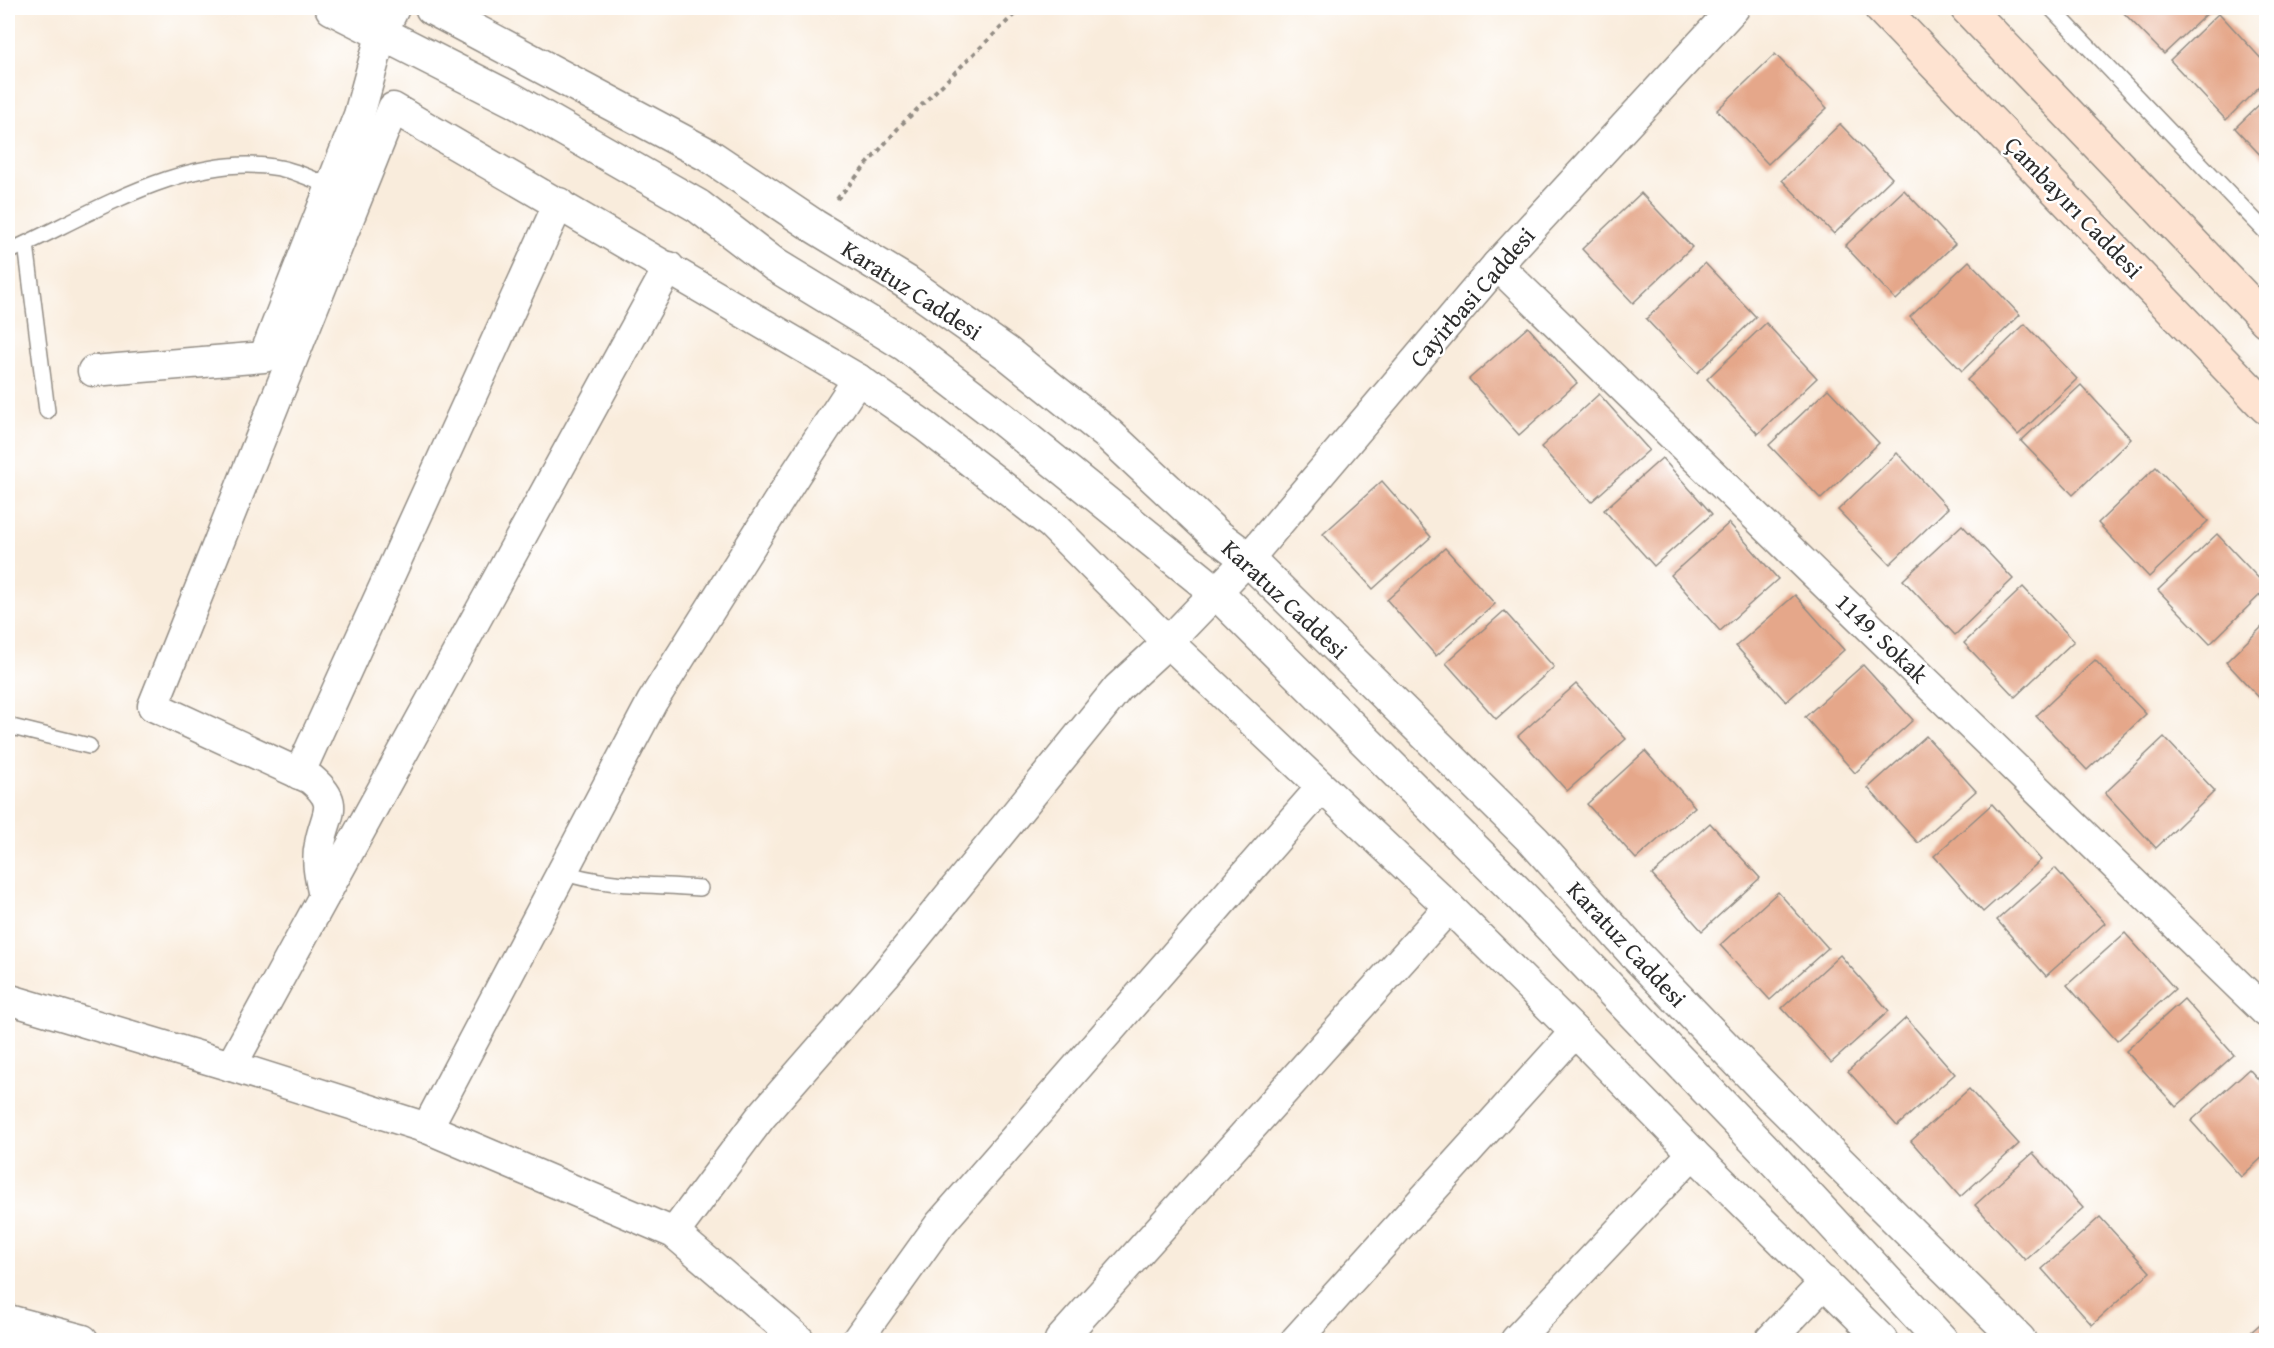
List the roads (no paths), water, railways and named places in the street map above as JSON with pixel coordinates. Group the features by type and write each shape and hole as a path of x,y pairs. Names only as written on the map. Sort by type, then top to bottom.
{"main road":[{"name":"Çambayırı Caddesi","path":"1881,8 2266,407"},
{"path":"1968,8 2266,320"}],"street":[{"path":"332,8 388,20 513,100 698,206 775,265 906,345 1002,418 1216,592 1524,899 1763,1148 1941,1341"},
{"name":"Karatuz Caddesi","path":"432,8 708,155 814,226 906,282 1007,354 1108,434 1216,535 1248,559 1534,841 1636,955 1757,1081 2019,1341"},
{"name":"Cayirbasi Caddesi","path":"674,1233 760,1118 885,975 1118,688 1168,642 1248,559 1497,265 1734,8"},
{"path":"93,371 264,357 359,115 388,20"},
{"path":"324,896 318,865 320,842 330,811 325,794 319,786 299,774 153,705 393,108 858,379 925,426 1051,524 1168,642 1449,906 1882,1341"},
{"path":"299,774 559,203"},
{"name":"1149. Sokak","path":"1497,265 2266,1012"},
{"path":"231,1066 669,267"},
{"path":"427,1128 652,702 858,379"},
{"path":"857,1341 940,1224 1321,788"},
{"path":"1060,1341 1449,906"},
{"path":"11,1000 427,1128 674,1233 799,1341"},
{"path":"1296,1341 1575,1032"},
{"path":"1516,1341 1693,1153"},
{"path":"1770,1341 1825,1282"},
{"path":"8,1320 83,1341"}],"lane":[{"path":"2051,8 2266,232"},
{"path":"8,252 126,194 220,166 241,164 279,168 331,187"},
{"path":"26,244 47,411"},
{"path":"8,726 89,746"},
{"path":"562,872 576,877 601,880 700,888"}]}
